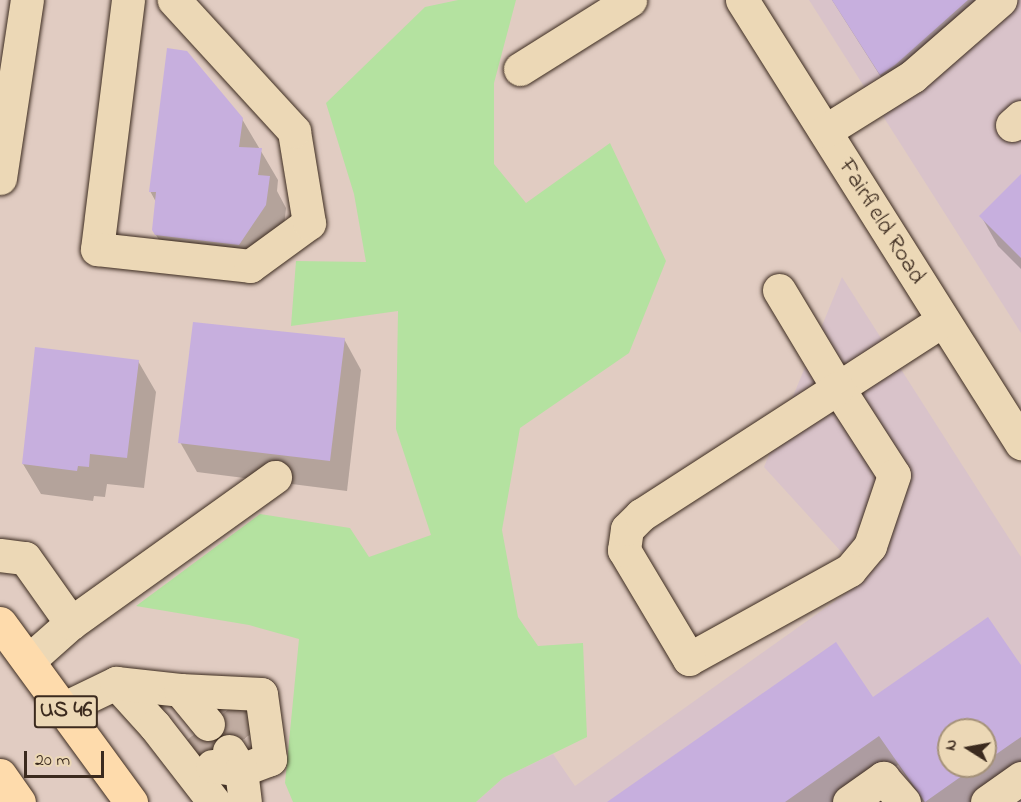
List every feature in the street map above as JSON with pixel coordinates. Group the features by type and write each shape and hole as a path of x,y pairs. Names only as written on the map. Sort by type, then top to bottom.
{"highway":[{"name":"US 46","path":"0,622 131,802"}],"street":[{"path":"128,0 97,249 250,266 309,223 294,131 174,0"},
{"path":"520,69 630,0"},
{"name":"Fairfield Road","path":"742,0 1021,443"},
{"path":"825,131 914,76 1000,0"},
{"path":"0,178 17,13"},
{"path":"779,290 838,388 894,475 870,546 850,570 689,659 624,550 627,529 641,515 838,388 943,320"},
{"path":"28,661 71,624 275,477"},
{"path":"0,555 25,558 71,624"},
{"path":"116,683 155,726 214,802"},
{"path":"64,708 116,683 180,690 261,694 270,759 233,756 245,802"},
{"path":"180,690 208,724"},
{"path":"849,802 883,778 904,802"},
{"path":"987,802 1021,778"}],"shaded area":[{"path":"809,0 1021,0 1021,333"},
{"path":"842,277 1021,557 1021,802 476,802 503,778 553,754 575,786 866,579 764,467"}],"green space":[{"path":"458,0 516,0 494,83 494,164 526,203 610,143 666,261 629,353 520,428 502,530 518,617 538,646 583,643 587,737 503,778 476,802 293,802 285,783 299,639 249,625 136,606 260,514 350,528 369,557 431,535 396,429 398,311 291,326 296,261 366,262 354,194 326,103 425,7"}],"building":[{"path":"832,0 968,0 895,65 880,75"},
{"path":"167,48 187,51 243,118 239,147 262,148 258,175 270,176 266,205 239,245 155,235 152,230 156,192 149,192"},
{"path":"1021,174 1021,258 979,216"},
{"path":"193,322 345,338 330,461 178,443"},
{"path":"35,347 139,360 127,458 90,454 89,467 78,466 77,471 22,464"},
{"path":"988,617 1021,665 1021,737 997,754 997,718 937,718 937,778 959,778 925,802 879,736 785,802 607,802 836,642 873,697"}],"tunnel":[{"path":"227,710 248,737"},
{"path":"189,738 212,766"}]}
